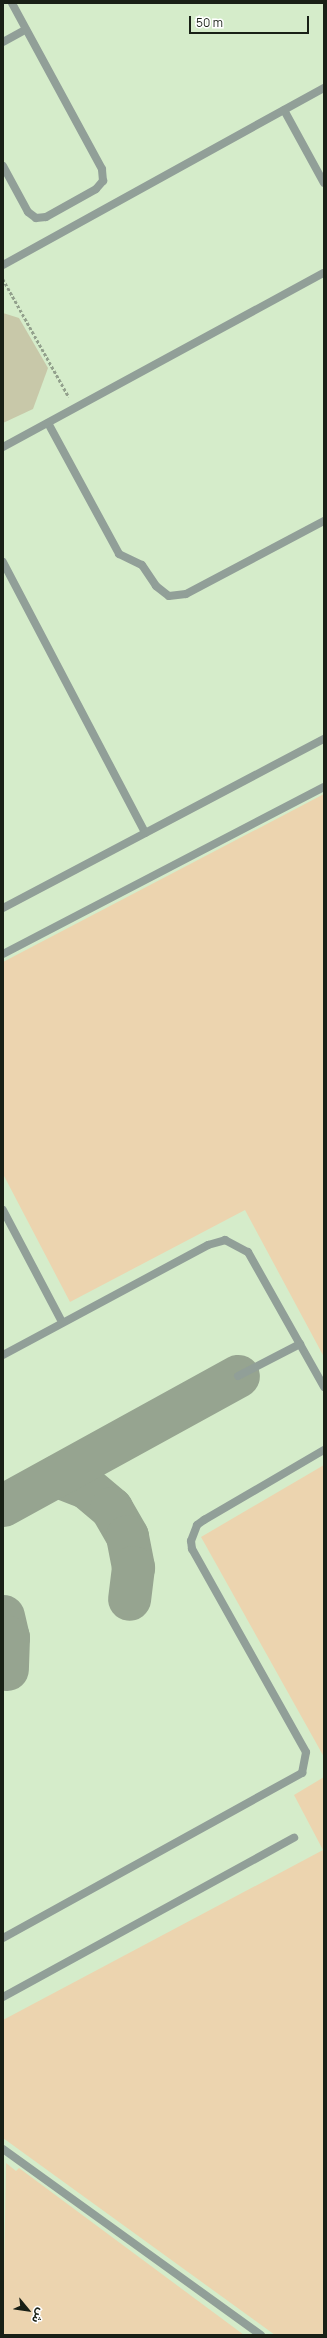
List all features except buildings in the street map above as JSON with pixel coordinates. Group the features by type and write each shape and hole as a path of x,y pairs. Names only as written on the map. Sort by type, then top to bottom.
{"lane":[{"path":"3,166 28,212 36,218 46,217 96,189 103,181 102,169 12,3"},
{"path":"3,42 26,29"},
{"path":"3,265 324,88"},
{"path":"284,110 324,183"},
{"path":"3,448 324,273"},
{"path":"48,423 119,554 142,565 156,586 169,596 186,594 324,521"},
{"path":"3,562 145,833"},
{"path":"3,908 324,739"},
{"path":"3,954 324,786"},
{"path":"3,1210 62,1322"},
{"path":"3,1355 208,1245 225,1240 248,1252 324,1387"},
{"path":"238,1376 300,1344"},
{"path":"3,1938 302,1773 306,1752 192,1549 191,1541 197,1525 204,1520 324,1450"},
{"path":"3,1996 294,1838"},
{"path":"3,2149 7,2156 261,2335"}],"path":[{"path":"3,279 75,408"}],"shaded area":[{"path":"3,3 324,3 324,2335 3,2335"},
{"path":"324,794 324,1357 245,1210 70,1302 3,1174 3,962"},
{"path":"324,1465 324,1757 201,1537"},
{"path":"324,1777 324,2335 275,2335 3,2138 3,2020 323,1850 294,1795"},
{"path":"6,2163 16,2171 19,2168 244,2335 3,2335"}],"taxiway":[{"path":"3,1505 238,1376"},
{"path":"57,1476 86,1487 111,1508 127,1536 133,1567 129,1599"},
{"path":"3,1616 8,1637 7,1669"}]}
